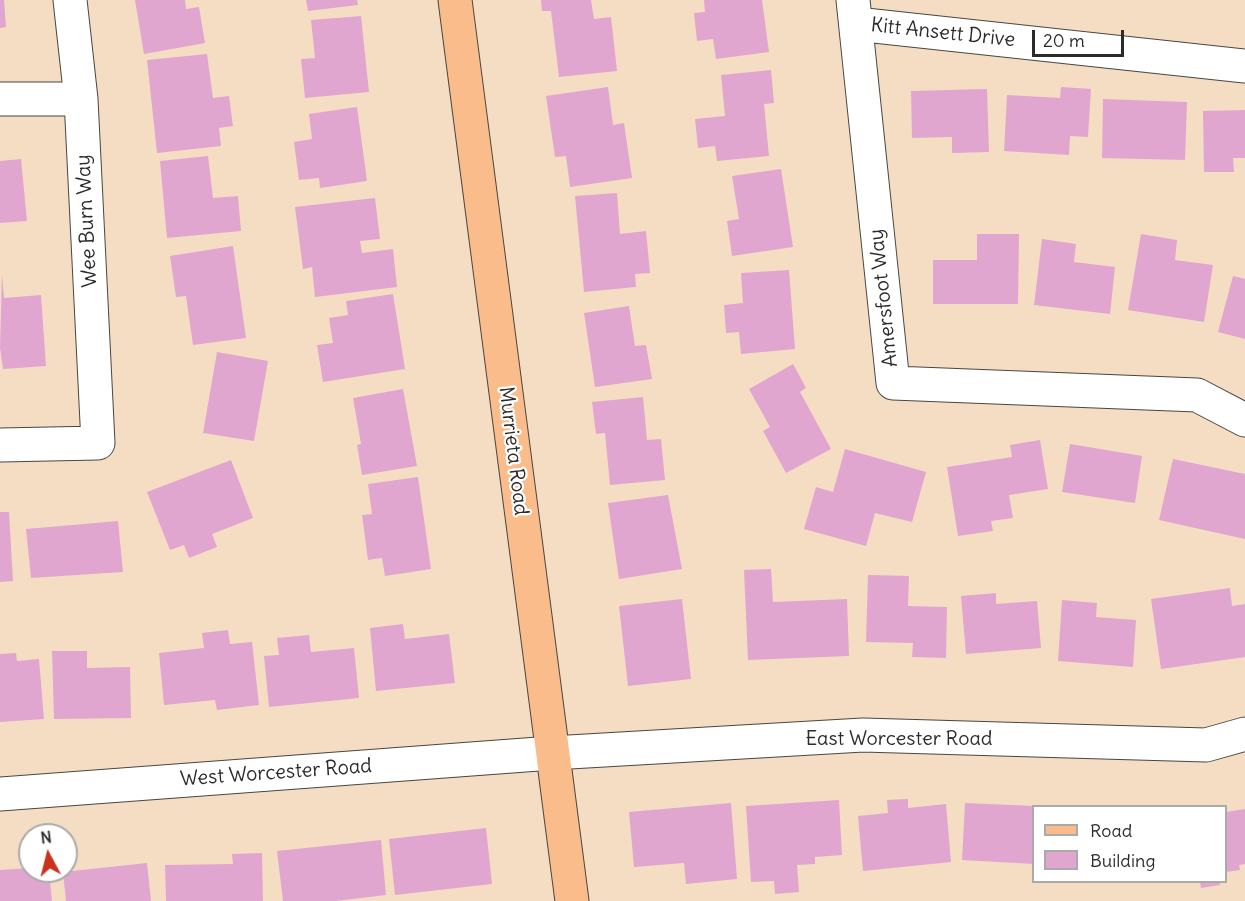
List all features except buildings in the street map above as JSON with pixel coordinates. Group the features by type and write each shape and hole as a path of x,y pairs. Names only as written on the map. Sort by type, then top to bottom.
{"main road":[{"name":"Murrieta Road","path":"455,0 572,901"}],"street":[{"name":"Wee Burn Way","path":"0,445 98,444 81,99 70,0"},
{"name":"Kitt Ansett Drive","path":"854,12 1245,66"},
{"name":"Amersfoot Way","path":"854,12 893,383 1197,395 1245,420"},
{"path":"0,99 81,99"},
{"name":"East Worcester Road","path":"552,753 863,735 1206,745 1245,734"},
{"name":"West Worcester Road","path":"0,794 552,753"}]}
